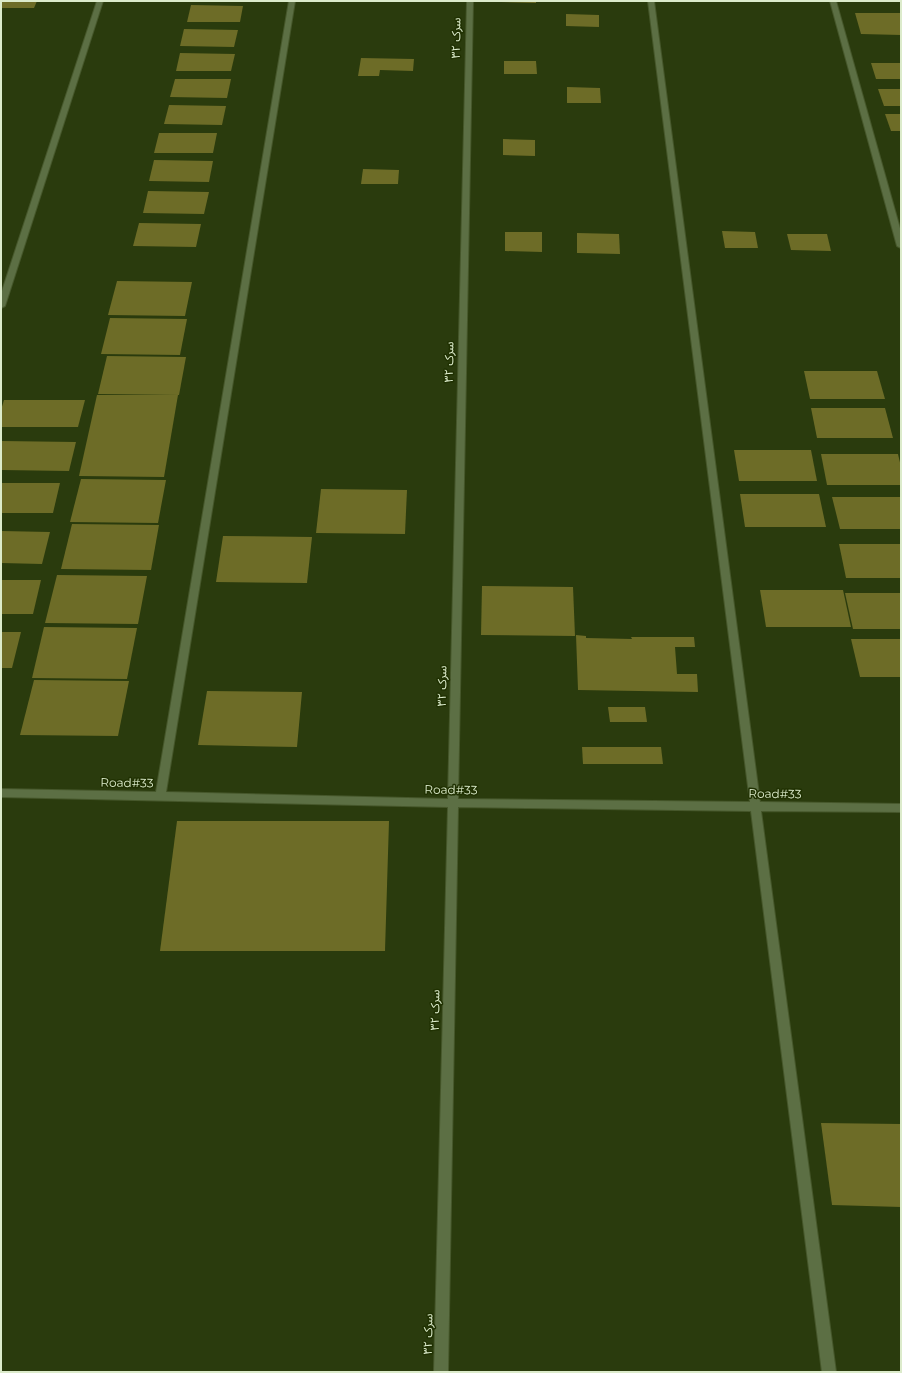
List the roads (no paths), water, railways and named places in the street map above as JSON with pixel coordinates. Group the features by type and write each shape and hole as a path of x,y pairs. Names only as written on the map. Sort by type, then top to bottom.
{"street":[{"path":"1,306 100,1"},
{"path":"160,797 292,1"},
{"name":"سرک ۳۲","path":"440,1372 470,1"},
{"path":"651,1 829,1372"},
{"path":"832,1 901,246"},
{"name":"Road#33","path":"1,793 452,803 901,808"}]}
